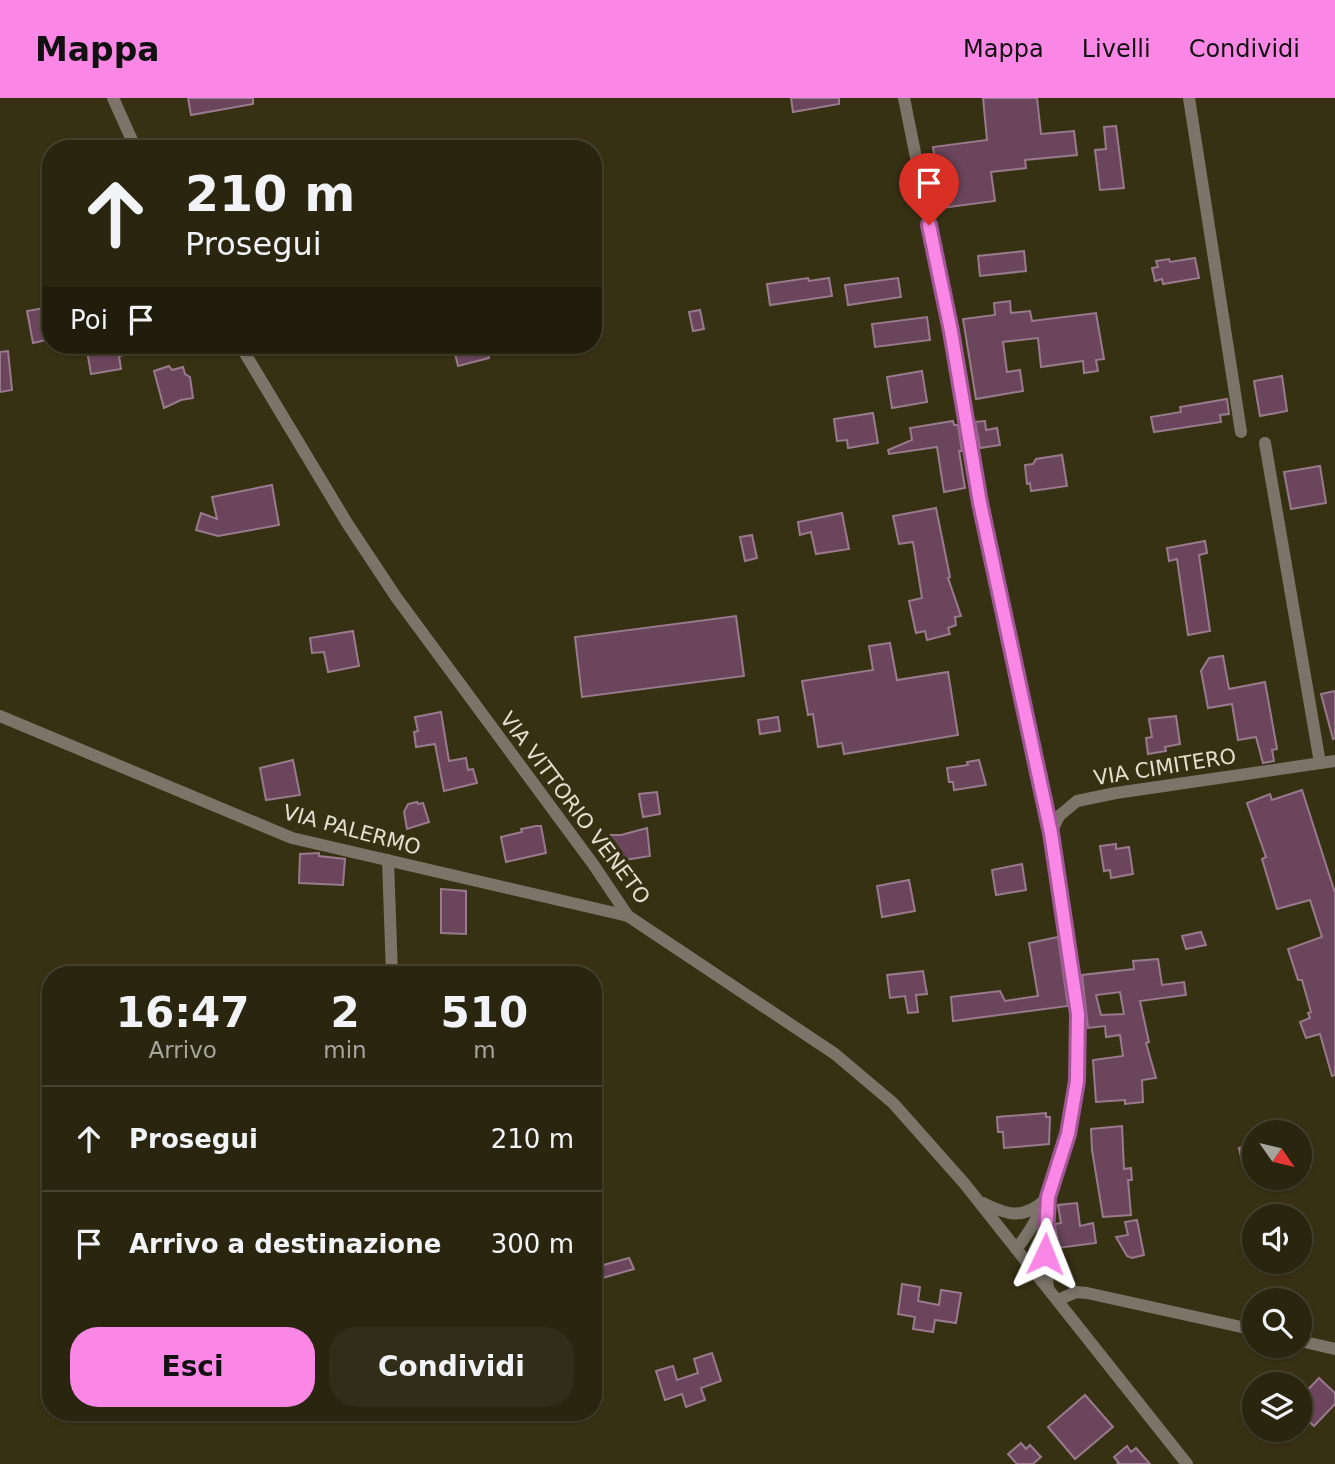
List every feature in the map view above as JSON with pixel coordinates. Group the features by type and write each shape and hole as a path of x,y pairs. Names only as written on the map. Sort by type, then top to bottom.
{"street":[{"path":"113,98 132,140"},
{"path":"904,98 951,331 980,503 1051,833 1071,961 1079,1041 1077,1081 1068,1134 1048,1197 1037,1221 1016,1249"},
{"path":"1189,98 1241,432"},
{"name":"VIA VITTORIO VENETO","path":"245,354 347,523 396,597 593,864 628,916 835,1054 893,1103 977,1200 1185,1463"},
{"path":"1265,443 1320,763"},
{"name":"VIA PALERMO","path":"0,716 292,838 628,916"},
{"name":"VIA CIMITERO","path":"1051,833 1059,816 1077,801 1335,761"},
{"path":"388,860 392,966"},
{"path":"977,1200 1012,1215 1035,1209 1048,1197"},
{"path":"1048,1197 1045,1254 1048,1288"},
{"path":"1058,1300 1076,1292 1087,1293 1242,1327"},
{"path":"1312,1344 1335,1349"}],"building":[{"path":"188,98 253,98 253,104 191,115"},
{"path":"791,98 839,98 839,104 793,112"},
{"path":"983,98 1037,98 1041,134 1074,131 1077,155 1025,160 1026,168 991,172 995,201 942,208 933,147 987,140"},
{"path":"1116,126 1124,188 1100,190 1095,150 1106,149 1104,127"},
{"path":"1024,251 1026,271 980,276 978,256"},
{"path":"1195,258 1199,278 1163,284 1162,279 1155,281 1152,268 1158,267 1156,261"},
{"path":"808,278 809,281 829,278 832,296 770,305 767,284"},
{"path":"898,278 901,297 848,305 845,285"},
{"path":"1010,301 1011,313 1030,311 1032,321 1096,313 1104,359 1096,360 1098,371 1084,373 1083,361 1041,367 1038,338 1003,342 1007,372 1020,370 1023,391 976,399 963,319 995,315 994,303"},
{"path":"42,308 42,341 33,343 27,311"},
{"path":"700,310 704,329 693,331 689,312"},
{"path":"927,317 930,340 875,347 872,324"},
{"path":"8,351 12,390 0,392 0,352"},
{"path":"88,354 129,354 119,356 121,369 91,374"},
{"path":"455,354 488,354 489,358 458,366"},
{"path":"169,366 172,370 183,367 185,374 190,377 193,398 164,408 154,371"},
{"path":"922,371 927,402 892,408 887,377"},
{"path":"1282,376 1287,411 1260,416 1254,381"},
{"path":"1227,399 1229,414 1220,415 1221,422 1154,432 1151,417 1181,412 1180,407"},
{"path":"873,413 878,443 848,448 847,440 837,441 834,419"},
{"path":"953,421 954,425 958,425 965,488 944,492 937,447 889,454 888,450 912,440 910,428"},
{"path":"985,421 986,430 997,428 1000,445 980,448 975,422"},
{"path":"1062,455 1067,486 1031,491 1030,483 1027,484 1025,465 1033,464 1036,459"},
{"path":"1320,466 1326,503 1291,509 1284,472"},
{"path":"272,485 279,525 218,536 196,530 201,513 217,519 212,497"},
{"path":"936,508 950,577 948,578 961,616 955,617 956,625 948,628 950,634 927,640 925,631 916,633 909,601 922,598 913,542 899,544 893,516"},
{"path":"842,513 849,549 816,554 811,532 800,535 798,522"},
{"path":"752,535 757,558 745,561 740,537"},
{"path":"1205,541 1207,553 1199,555 1210,631 1188,635 1177,559 1169,561 1167,548"},
{"path":"736,616 744,676 582,697 575,637"},
{"path":"353,631 359,666 328,672 324,652 312,653 310,638"},
{"path":"890,643 897,680 948,672 958,735 844,754 842,743 818,747 813,714 808,715 802,681 873,670 869,646"},
{"path":"1223,656 1229,689 1265,682 1277,749 1272,750 1274,761 1263,763 1256,737 1238,740 1232,704 1208,708 1201,671 1209,658"},
{"path":"1335,691 1335,738 1333,739 1321,694"},
{"path":"441,712 449,761 466,758 468,770 473,769 477,783 444,791 435,744 416,747 414,732 418,731 415,717"},
{"path":"1176,716 1180,744 1165,747 1166,751 1148,754 1146,738 1152,737 1149,719"},
{"path":"778,717 780,731 760,734 758,720"},
{"path":"293,760 300,795 266,800 260,768"},
{"path":"979,760 986,785 954,790 953,782 949,782 947,768 968,765 967,762"},
{"path":"1302,790 1335,893 1335,1075 1332,1076 1320,1034 1306,1038 1300,1022 1310,1018 1308,1013 1311,1012 1302,980 1298,980 1288,949 1322,937 1310,900 1277,909 1262,859 1266,857 1247,803 1270,794 1272,800"},
{"path":"657,792 660,814 643,817 639,794"},
{"path":"423,803 429,822 407,829 404,812 408,804"},
{"path":"541,826 546,853 506,862 501,837"},
{"path":"647,828 650,856 612,862 607,835 621,835"},
{"path":"1116,844 1116,849 1129,847 1133,874 1111,878 1110,870 1104,871 1100,846"},
{"path":"319,853 319,856 345,859 343,885 299,883 300,854"},
{"path":"1022,864 1026,890 996,895 992,870"},
{"path":"909,880 915,911 882,917 877,886"},
{"path":"441,889 466,891 466,934 441,933"},
{"path":"1201,932 1206,945 1186,949 1182,936"},
{"path":"1058,937 1068,1006 953,1021 951,997 1000,991 1005,1001 1038,996 1029,943"},
{"path":"1158,959 1162,985 1184,982 1186,995 1140,1001 1149,1042 1146,1043 1156,1078 1142,1080 1143,1102 1096,1102 1093,1060 1123,1056 1120,1035 1106,1037 1105,1026 1088,1028 1082,975 1134,969 1133,961","holes":["1120,992 1124,1014 1101,1015 1096,995"]},
{"path":"923,971 927,994 916,995 918,1012 908,1013 905,996 890,998 887,975"},
{"path":"1046,1113 1046,1117 1050,1117 1049,1144 1004,1148 1003,1132 998,1132 997,1117"},
{"path":"1122,1126 1124,1169 1131,1168 1132,1180 1128,1180 1131,1215 1103,1217 1091,1129"},
{"path":"1077,1203 1080,1226 1093,1223 1096,1243 1058,1248 1055,1224 1061,1223 1058,1205"},
{"path":"1137,1220 1144,1255 1132,1258 1127,1256 1116,1237 1128,1235 1125,1222"},
{"path":"629,1258 634,1269 602,1278 602,1265"},
{"path":"902,1284 920,1287 918,1301 939,1305 941,1290 961,1293 956,1323 935,1320 933,1332 913,1329 915,1317 898,1314"},
{"path":"712,1353 721,1381 701,1388 705,1400 686,1407 682,1394 665,1400 656,1371 673,1366 677,1380 698,1373 694,1359"},
{"path":"1319,1378 1335,1393 1335,1404 1314,1426 1312,1424 1312,1385"},
{"path":"1085,1395 1113,1427 1075,1459 1048,1427"},
{"path":"1021,1443 1026,1449 1030,1445 1041,1457 1033,1464 1017,1464 1008,1454"},
{"path":"1127,1446 1131,1452 1136,1448 1150,1464 1117,1464 1119,1463 1114,1457"}],"route":[{"path":"929,225 951,331 980,503 1051,833 1078,1014 1077,1081 1068,1134 1048,1197 1045,1254"}]}
